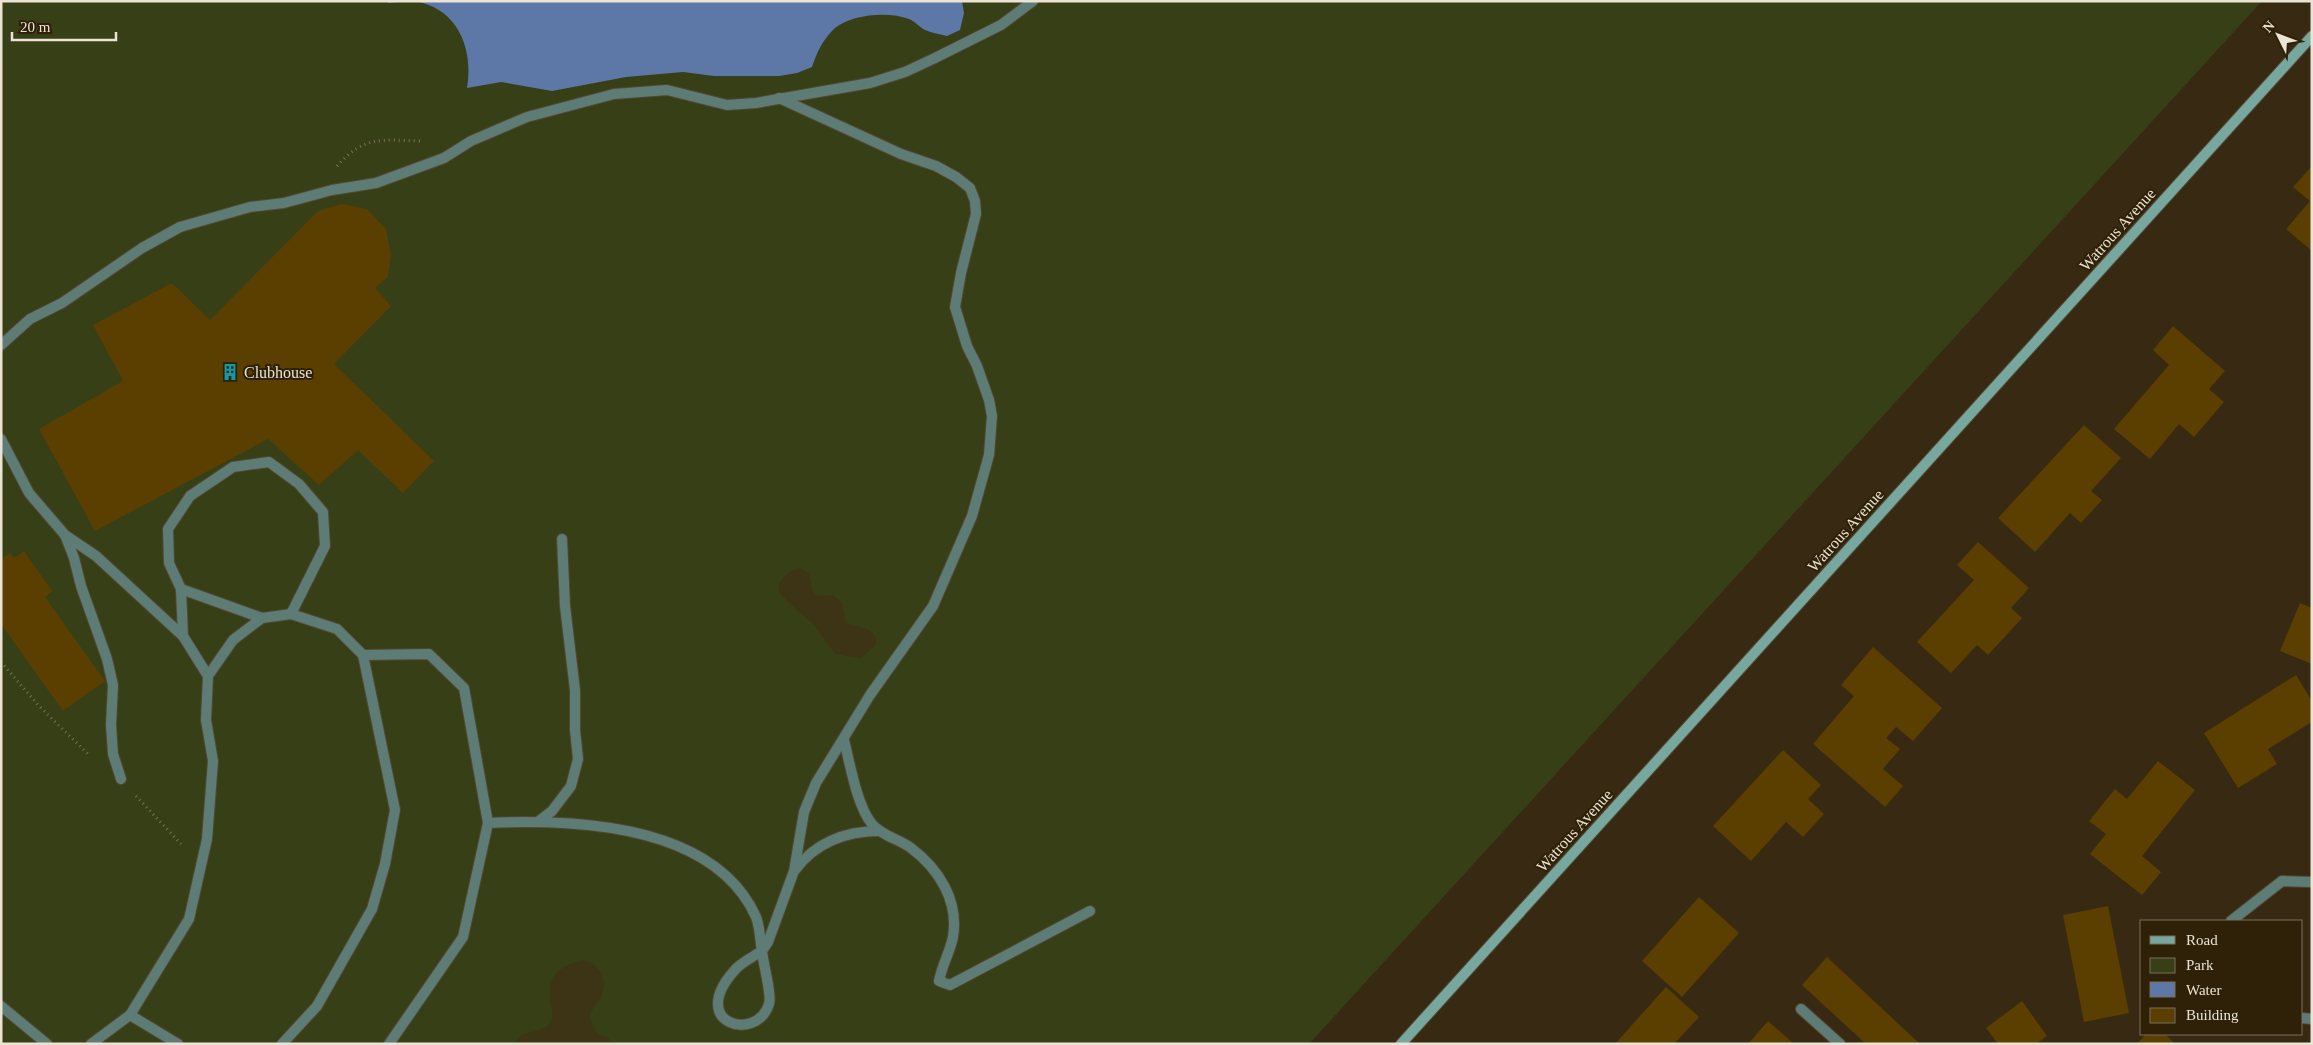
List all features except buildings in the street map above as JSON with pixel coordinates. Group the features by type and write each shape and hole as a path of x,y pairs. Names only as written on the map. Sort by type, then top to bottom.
{"street":[{"path":"1,345 30,319 62,303 142,248 180,227 250,207 284,203 332,190 356,188 398,176 444,158 471,142 527,118 614,94 667,90 727,105 756,103 844,89 905,72 1002,24 1033,1"},
{"name":"Watrous Avenue","path":"1401,1044 2312,36"},
{"path":"488,823 539,820 623,829 687,850 709,864 744,897 756,918 762,951 770,1002 765,1014 750,1024 736,1025 726,1020 718,1010 718,995 735,969 762,951 768,942 794,871 800,828 808,800 870,695 933,606 972,516 989,455 992,416 989,400 977,366 967,346 955,308 961,273 974,228 976,201 970,188 956,177 779,98"},
{"path":"1,439 29,493 65,535 96,556 182,636 208,676"},
{"path":"182,636 181,589 169,563 168,529 190,496 233,467 269,462 299,484 323,512 325,546 291,614"},
{"path":"65,535 114,685 111,725 113,754 121,779"},
{"path":"539,820 552,811 571,786 578,759 574,690 565,606 562,539"},
{"path":"181,589 262,618 291,614 337,629 363,655 395,810 385,864 372,909 317,1006 282,1044"},
{"path":"91,1044 130,1015 189,919 207,839 213,761 206,720 208,676 233,640 262,618"},
{"path":"363,655 429,654 464,688 488,823 463,938 389,1044"},
{"path":"844,740 861,800 871,823 880,831 910,847 922,857 944,885 951,900 955,918 953,936 939,980 950,985 1090,911"},
{"path":"794,871 815,849 831,839 860,831 880,831"},
{"path":"2232,920 2282,881 2312,882"},
{"path":"1,1006 47,1044"},
{"path":"1801,1009 1840,1044"},
{"path":"130,1015 178,1044"}],"path":[{"path":"316,194 352,149 378,140 425,141"}],"green space":[{"path":"1,1 2262,1 1309,1044 1,1044"}],"sand":[{"path":"800,568 809,573 812,589 816,596 833,595 842,602 846,623 866,629 874,634 876,645 861,658 835,654 814,625 780,594 779,585 784,577 791,571"},
{"path":"583,960 598,969 604,985 603,992 590,1015 592,1024 596,1033 606,1037 614,1044 515,1044 521,1035 540,1030 550,1023 552,1016 550,986 552,980 556,974 567,966"}],"water":[{"path":"388,1 410,1 388,3"},
{"path":"410,1 962,1 964,13 960,30 947,36 925,30 911,20 891,15 871,15 842,23 824,41 812,67 797,73 779,76 714,76 683,72 626,77 552,91 501,82 467,88 468,62 462,36 447,16 436,8"}],"place":[{"name":"Clubhouse","path":"230,372"}]}
